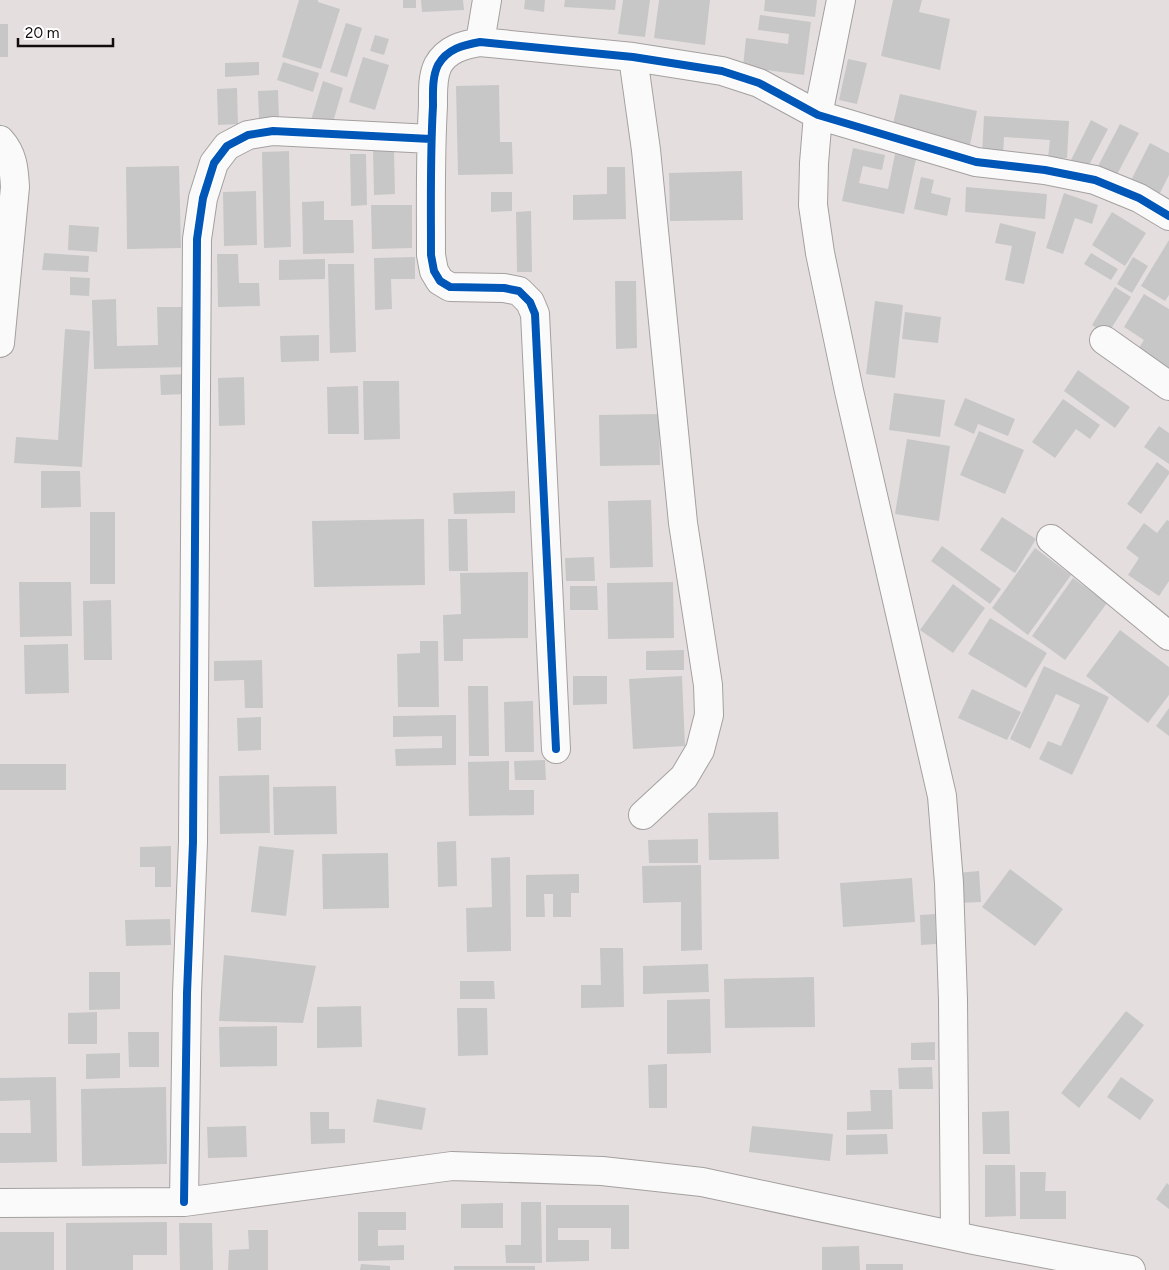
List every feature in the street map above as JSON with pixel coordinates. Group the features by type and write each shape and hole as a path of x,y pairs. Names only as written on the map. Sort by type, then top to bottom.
{"street":[{"path":"480,42 487,0"},
{"path":"841,0 818,115 813,205 820,253 876,512 942,796 949,883 953,1000 955,1235"},
{"path":"556,750 535,314 530,302 519,291 504,288 450,287 440,281 434,271 431,255 431,139 434,80 438,66 445,56 458,46 480,42 633,57 722,71 759,83 818,115 976,162 1045,170 1095,180 1139,198 1169,216"},
{"path":"633,57 646,150 683,523 708,685 709,715 700,750 684,777 643,816"},
{"path":"184,1202 187,993 192,842 197,239 203,198 214,163 227,146 248,135 273,132 431,139"},
{"path":"0,140 7,148 13,164 15,187 0,343"},
{"path":"1104,340 1169,386"},
{"path":"1051,539 1169,636"},
{"path":"0,1203 184,1202 452,1166 602,1171 702,1182 1095,1266 1131,1270"}],"building":[{"path":"299,0 318,0 318,2 340,9 321,69 282,57"},
{"path":"403,0 416,0 416,8 403,8"},
{"path":"421,0 463,0 464,10 422,12"},
{"path":"525,0 545,0 544,12 524,9"},
{"path":"565,0 616,0 615,10 564,7"},
{"path":"623,0 650,0 645,37 618,34"},
{"path":"659,0 710,0 705,45 654,38"},
{"path":"765,0 817,0 815,17 764,11"},
{"path":"893,0 922,0 919,12 950,19 940,70 881,56"},
{"path":"760,15 811,22 804,75 743,67 746,38 788,44 789,34 758,30"},
{"path":"346,23 362,28 347,77 330,72"},
{"path":"0,24 8,24 8,57 0,57"},
{"path":"375,35 389,39 384,55 370,51"},
{"path":"363,57 389,65 375,110 349,102"},
{"path":"848,59 867,63 857,104 839,100"},
{"path":"259,62 259,75 225,77 225,63"},
{"path":"283,62 319,73 313,92 277,80"},
{"path":"323,81 343,88 331,129 310,123"},
{"path":"499,85 500,142 512,142 513,174 458,175 456,86"},
{"path":"237,88 238,124 218,125 217,89"},
{"path":"278,90 279,119 259,120 258,91"},
{"path":"900,94 977,111 970,145 892,128"},
{"path":"984,116 1069,121 1067,158 1048,158 1050,140 1004,137 1003,155 982,154"},
{"path":"1091,120 1108,129 1087,169 1071,160"},
{"path":"1120,124 1139,133 1114,180 1096,170"},
{"path":"1150,143 1169,153 1169,175 1156,201 1128,186"},
{"path":"853,148 885,155 882,170 863,166 859,183 888,189 895,154 916,159 904,214 842,201"},
{"path":"289,151 291,247 264,248 262,152"},
{"path":"373,151 394,151 395,194 374,195"},
{"path":"350,154 366,154 367,205 351,206"},
{"path":"179,166 181,248 127,249 126,167"},
{"path":"607,167 625,167 626,219 573,220 573,195 607,194"},
{"path":"742,171 743,220 670,221 669,173"},
{"path":"921,177 934,180 931,193 951,198 947,216 914,209"},
{"path":"966,187 1047,194 1045,219 965,212"},
{"path":"256,191 257,245 224,246 223,192"},
{"path":"491,192 512,192 512,211 491,212"},
{"path":"1064,193 1098,205 1092,224 1075,218 1063,254 1046,248"},
{"path":"324,201 324,220 353,220 354,253 303,254 302,202"},
{"path":"371,205 412,205 412,248 372,249"},
{"path":"531,211 532,272 517,272 516,212"},
{"path":"1112,212 1146,233 1125,266 1092,245"},
{"path":"1000,223 1036,232 1024,284 1005,280 1012,246 995,243"},
{"path":"69,225 99,227 97,252 68,250"},
{"path":"1169,240 1169,295 1165,301 1141,286"},
{"path":"44,253 89,256 88,272 42,270"},
{"path":"1091,253 1118,269 1111,280 1084,264"},
{"path":"217,254 238,254 239,283 259,283 260,306 218,307"},
{"path":"415,257 415,279 391,279 392,309 375,310 374,258"},
{"path":"1133,257 1148,266 1132,293 1117,284"},
{"path":"325,259 325,279 279,280 279,260"},
{"path":"328,264 354,264 356,352 330,353"},
{"path":"70,277 90,278 89,296 70,295"},
{"path":"615,281 636,281 637,348 616,349"},
{"path":"1115,287 1131,297 1107,335 1092,325"},
{"path":"1144,294 1169,309 1169,371 1137,351 1144,340 1124,327"},
{"path":"116,299 117,346 158,345 157,307 190,307 192,367 94,369 92,300"},
{"path":"875,301 903,305 895,378 866,374"},
{"path":"905,312 941,317 938,343 902,339"},
{"path":"65,329 90,331 82,467 14,463 16,437 58,440"},
{"path":"319,335 319,361 281,362 280,336"},
{"path":"1078,370 1130,407 1115,428 1064,391"},
{"path":"188,374 188,394 161,395 160,375"},
{"path":"244,377 245,425 219,426 218,378"},
{"path":"363,381 399,381 400,439 364,440"},
{"path":"358,386 359,434 328,434 327,387"},
{"path":"894,393 945,400 940,437 889,430"},
{"path":"965,398 1015,419 1008,436 978,424 974,434 954,425"},
{"path":"1063,399 1100,425 1090,439 1076,429 1055,458 1032,442"},
{"path":"659,414 660,465 600,466 599,415"},
{"path":"1159,426 1169,433 1169,464 1144,447"},
{"path":"979,431 1024,450 1005,494 960,475"},
{"path":"907,439 950,446 939,521 895,514"},
{"path":"1157,462 1169,471 1169,474 1141,514 1127,504"},
{"path":"41,471 80,471 81,507 41,508"},
{"path":"515,491 515,513 454,514 453,493"},
{"path":"651,500 653,567 610,568 608,501"},
{"path":"90,512 115,512 115,584 90,584"},
{"path":"1002,517 1036,539 1015,573 980,550"},
{"path":"424,519 425,585 314,587 312,521"},
{"path":"448,519 467,519 468,571 449,571"},
{"path":"1167,520 1169,521 1169,581 1159,596 1128,575 1139,558 1126,548 1144,523 1157,533"},
{"path":"942,546 1001,589 990,604 931,561"},
{"path":"1035,548 1071,575 1028,635 992,608"},
{"path":"594,557 595,581 566,581 565,558"},
{"path":"528,572 528,638 463,639 463,661 444,661 443,615 461,614 460,573"},
{"path":"1073,578 1107,603 1065,660 1032,636"},
{"path":"19,582 71,582 72,636 20,637"},
{"path":"673,582 674,638 608,639 607,583"},
{"path":"953,584 985,608 953,653 920,630"},
{"path":"570,586 597,586 598,610 570,610"},
{"path":"111,600 112,660 84,660 83,601"},
{"path":"990,618 1047,653 1026,688 968,654"},
{"path":"1120,630 1169,667 1169,695 1148,723 1086,676"},
{"path":"420,641 438,641 439,707 398,707 397,654 420,653"},
{"path":"68,644 69,693 25,694 24,645"},
{"path":"684,650 684,670 646,670 646,651"},
{"path":"262,660 263,708 245,708 244,680 214,681 214,661"},
{"path":"1044,666 1109,697 1072,775 1039,759 1048,741 1061,746 1080,705 1056,694 1030,749 1010,739"},
{"path":"573,676 607,676 607,704 573,705"},
{"path":"682,676 685,746 633,749 629,679"},
{"path":"468,686 488,686 489,756 469,756"},
{"path":"972,689 1021,712 1007,740 958,718"},
{"path":"533,701 534,752 505,752 504,702"},
{"path":"1169,708 1169,736 1156,726"},
{"path":"456,715 456,765 396,766 395,749 442,748 442,736 393,737 393,716"},
{"path":"261,717 261,750 238,751 237,718"},
{"path":"545,760 546,780 515,780 514,761"},
{"path":"509,761 509,790 534,790 534,815 469,816 468,762"},
{"path":"0,764 66,764 66,790 0,790"},
{"path":"269,775 270,833 220,834 219,776"},
{"path":"336,786 337,834 274,835 273,787"},
{"path":"778,812 779,859 709,860 708,813"},
{"path":"698,839 698,863 649,863 648,840"},
{"path":"456,841 457,886 438,887 437,842"},
{"path":"171,846 171,887 155,887 155,867 140,867 140,847"},
{"path":"259,846 294,850 286,916 251,912"},
{"path":"388,853 389,908 323,909 322,854"},
{"path":"510,857 511,951 467,952 466,908 492,907 491,858"},
{"path":"701,865 702,950 681,951 681,902 643,903 642,866"},
{"path":"1010,869 1063,909 1035,946 982,907"},
{"path":"979,871 981,902 959,903 957,873"},
{"path":"579,874 579,893 571,893 571,917 553,917 553,894 544,894 545,917 526,917 526,875"},
{"path":"912,878 915,922 843,927 840,883"},
{"path":"935,914 936,944 921,945 920,915"},
{"path":"170,919 171,945 126,946 125,920"},
{"path":"600,948 623,948 624,1007 581,1008 581,985 601,985"},
{"path":"224,955 316,966 303,1023 219,1021"},
{"path":"708,964 709,992 643,994 643,966"},
{"path":"89,972 120,972 120,1009 89,1010"},
{"path":"814,977 815,1027 725,1028 724,979"},
{"path":"460,981 494,981 495,999 460,999"},
{"path":"710,999 711,1053 667,1054 667,1000"},
{"path":"361,1006 362,1047 317,1048 317,1007"},
{"path":"457,1008 487,1008 488,1055 458,1056"},
{"path":"1126,1011 1144,1025 1079,1108 1061,1093"},
{"path":"97,1012 97,1044 68,1044 68,1013"},
{"path":"277,1026 277,1066 220,1067 219,1027"},
{"path":"128,1032 159,1032 159,1067 129,1067"},
{"path":"935,1042 935,1060 911,1060 911,1043"},
{"path":"120,1053 120,1078 86,1079 86,1054"},
{"path":"667,1064 667,1108 649,1108 648,1065"},
{"path":"932,1067 933,1089 899,1089 898,1068"},
{"path":"56,1077 57,1162 0,1163 0,1133 31,1133 30,1100 0,1101 0,1078"},
{"path":"1121,1077 1154,1100 1140,1120 1107,1097"},
{"path":"166,1087 167,1164 82,1166 81,1089"},
{"path":"870,1090 892,1090 893,1129 847,1130 847,1112 871,1111"},
{"path":"377,1099 426,1108 422,1130 373,1122"},
{"path":"1009,1111 1010,1154 983,1154 982,1112"},
{"path":"310,1112 329,1112 329,1129 345,1129 345,1143 311,1144"},
{"path":"246,1126 247,1157 208,1158 207,1127"},
{"path":"752,1126 833,1134 830,1161 749,1152"},
{"path":"887,1134 888,1154 846,1155 846,1135"},
{"path":"985,1165 1015,1165 1016,1216 985,1217"},
{"path":"1020,1172 1046,1172 1045,1191 1066,1191 1066,1219 1020,1219"},
{"path":"1167,1183 1169,1185 1169,1209 1156,1199"},
{"path":"521,1202 541,1202 542,1263 506,1263 505,1245 521,1245"},
{"path":"503,1203 503,1228 461,1228 461,1204"},
{"path":"546,1205 629,1205 629,1249 611,1249 611,1228 558,1228 558,1240 589,1240 589,1261 546,1262"},
{"path":"358,1212 406,1212 406,1230 378,1230 378,1246 404,1245 404,1260 358,1261"},
{"path":"167,1222 167,1255 133,1255 133,1270 66,1270 66,1223"},
{"path":"179,1223 212,1223 213,1270 180,1270"},
{"path":"248,1230 268,1230 268,1270 228,1270 229,1250 249,1249"},
{"path":"0,1232 54,1232 54,1270 0,1270"},
{"path":"859,1246 860,1270 822,1270 822,1247"},
{"path":"361,1264 390,1266 390,1270 360,1270"},
{"path":"866,1264 903,1264 903,1270 866,1270"},
{"path":"454,1266 535,1266 535,1270 454,1270"}],"cycle path":[{"path":"556,749 535,314 530,302 519,291 504,288 450,287 440,281 434,271 431,255 433,85 438,65 446,55 462,46 480,42 633,57 722,71 759,83 818,115 976,162 1045,170 1095,180 1139,198 1169,216"},
{"path":"184,1202 187,993 193,842 197,239 203,198 214,163 227,146 248,135 273,131 431,139"}]}
